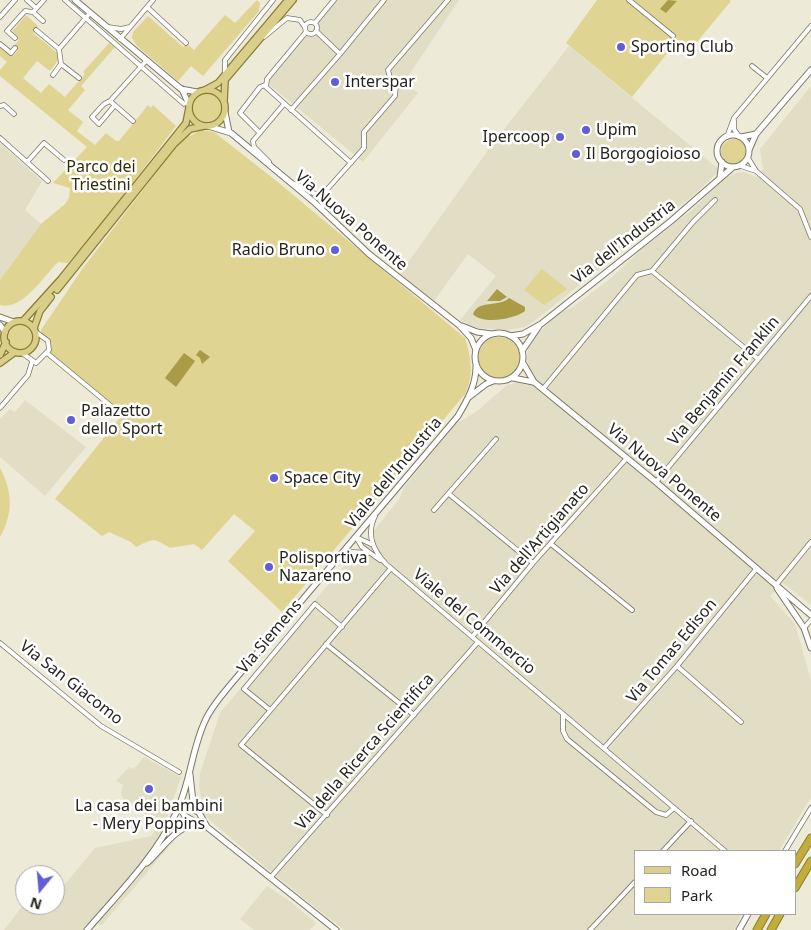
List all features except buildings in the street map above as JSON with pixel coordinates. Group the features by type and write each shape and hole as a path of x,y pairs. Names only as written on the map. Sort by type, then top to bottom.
{"highway":[{"path":"796,862 811,838"},
{"path":"796,886 811,861"},
{"path":"757,930 765,915"},
{"path":"771,930 779,915"}],"main road":[{"path":"0,355 6,342 5,332 14,322 24,321 63,276 186,123 187,105 197,92 214,86 288,0"},
{"path":"0,363 34,345 37,316 46,303 170,149 190,129 218,122 225,112 226,80 293,0"},
{"path":"205,90 216,92 224,101"},
{"path":"187,105 194,120 206,126"},
{"path":"24,321 35,330"},
{"path":"6,342 18,352"}],"street":[{"path":"0,17 15,0"},
{"path":"27,0 43,21"},
{"path":"15,38 7,31 25,11 35,10 44,0"},
{"path":"65,0 105,26 181,88 197,92"},
{"path":"75,0 88,16 140,67 187,105"},
{"path":"120,39 153,0"},
{"path":"334,0 315,23 316,31 340,54"},
{"path":"291,110 384,0"},
{"path":"323,212 321,204 323,194 364,148 364,132 395,96 396,84 390,78 388,70 448,0"},
{"path":"629,0 673,36"},
{"path":"225,74 225,60 271,1"},
{"path":"147,7 186,43"},
{"path":"59,49 88,16"},
{"path":"260,40 287,18 300,20 306,32"},
{"path":"304,26 310,21 315,23"},
{"path":"105,26 121,29 130,27"},
{"path":"720,177 722,162 718,148 727,137 734,118 811,26"},
{"path":"36,30 59,49 61,64 79,78"},
{"path":"306,32 311,34 316,31"},
{"path":"306,32 267,79 265,85 268,91 351,163"},
{"path":"0,44 11,53 15,48"},
{"path":"115,106 100,124 92,117 104,104 110,101 146,61"},
{"path":"52,75 61,64"},
{"path":"752,66 767,78"},
{"path":"741,166 748,158 749,150 756,134 811,70"},
{"path":"259,132 240,113 260,87 265,85"},
{"path":"181,88 187,105"},
{"path":"110,101 133,121"},
{"path":"268,166 269,162 254,147 253,141 284,104"},
{"path":"0,106 4,105 14,114"},
{"path":"225,112 229,133"},
{"path":"734,118 734,128 747,143 749,150"},
{"name":"Via Nuova Ponente","path":"206,126 229,133 323,212 369,254 459,325 471,338 476,350"},
{"path":"727,137 756,134"},
{"path":"0,138 48,181"},
{"path":"27,162 44,144 64,160"},
{"path":"748,158 756,171 800,209 809,227 811,237"},
{"path":"722,162 733,167 741,166 756,171"},
{"name":"Via dell'Industria","path":"510,336 522,334 541,324 693,203 733,167"},
{"path":"288,183 298,184 316,195 323,194"},
{"path":"543,389 637,275 652,271 693,222 715,200"},
{"path":"652,271 758,359"},
{"name":"Via Benjamin Franklin","path":"656,482 811,296"},
{"path":"0,317 14,322"},
{"name":"Via dell'Industria","path":"522,350 541,324"},
{"path":"0,325 5,332"},
{"name":"Via Nuova Ponente","path":"459,325 477,332 495,334"},
{"path":"18,352 32,362 40,362 47,353 49,342 35,330"},
{"path":"495,334 510,336 518,342 522,350 523,363 519,371 512,378 496,381 483,375 476,363 476,350 483,340 495,334"},
{"path":"47,353 122,415"},
{"path":"0,408 28,375 32,362"},
{"name":"Viale dell'Industria","path":"87,930 137,872 162,837 179,807 208,714 231,684 458,416 469,398 476,377 476,363"},
{"name":"Via Nuova Ponente","path":"523,363 534,382 656,482 811,614"},
{"name":"Via Nuova Ponente","path":"512,378 534,382"},
{"name":"Viale dell'Industria","path":"469,398 486,384 496,381"},
{"path":"434,510 496,439"},
{"name":"Via dell'Artigianato","path":"472,637 533,563 627,458"},
{"path":"449,494 533,563"},
{"path":"372,546 372,525 379,510"},
{"path":"356,536 366,540 372,546"},
{"path":"356,536 359,544 386,564"},
{"path":"776,585 811,542"},
{"path":"551,544 632,610"},
{"name":"Viale del Commercio","path":"372,546 386,564 725,850"},
{"path":"338,558 352,552 368,552"},
{"path":"327,815 241,745 391,568"},
{"name":"Via Tomas Edison","path":"604,748 677,666 758,568"},
{"name":"Via Nuova Ponente","path":"776,585 804,628 811,648"},
{"name":"Via Siemens","path":"270,710 244,689 315,604 342,627"},
{"path":"794,612 798,604"},
{"path":"804,628 811,620"},
{"name":"Via della Ricerca Scientifica","path":"270,878 478,642"},
{"name":"Via San Giacomo","path":"0,643 100,726 180,772"},
{"path":"326,644 414,715"},
{"path":"677,666 741,722"},
{"path":"563,714 563,731 567,739 656,812 666,814 674,808"},
{"path":"190,770 193,802 207,827 336,930"},
{"path":"179,807 190,807 198,813"},
{"path":"179,807 185,816 207,827"},
{"path":"786,850 811,808"},
{"path":"664,850 691,822"},
{"path":"137,872 181,829 188,825 200,825"},
{"path":"590,930 634,883"},
{"path":"739,930 747,915"}],"shaded area":[{"path":"336,0 459,0 405,81 418,93 363,162 266,82 305,37 314,37 317,32 318,21"},
{"path":"668,0 677,1 666,13 660,9"},
{"path":"569,46 720,170 695,194 525,327 508,330 476,328 460,320 496,276 468,254 434,301 399,275 488,150"},
{"path":"811,86 811,605 783,583 770,596 795,624 811,680 811,797 780,850 634,850 634,915 742,915 734,930 344,930 277,877 205,816 199,787 200,773 220,713 376,528 400,498 404,487 456,424 477,411 507,385 519,382 527,386 535,376 528,367 527,358 528,347 534,337 559,313 573,307 611,278 643,248 692,210 725,178 735,173 744,172 756,177 763,169 760,149"},
{"path":"0,143 42,181 25,210 41,224 0,280"},
{"path":"497,289 507,297 500,301 487,301"},
{"path":"509,298 525,307 525,311 499,320 484,319 473,314 476,309 484,305 500,303"},
{"path":"200,350 210,357 202,364 200,358 196,355"},
{"path":"184,353 195,361 176,387 165,378"},
{"path":"25,400 86,447 45,496 0,457 0,419 10,409 15,412"},
{"name":"La casa dei bambini - Mery Poppins","path":"144,757 181,777 166,820 158,823 123,799 121,793 123,785 116,781 129,767 134,769"},
{"path":"158,827 175,840 101,926 96,922 89,930 4,930 16,915 65,915 65,884 95,848 151,836"},
{"path":"267,886 291,902 316,923 310,930 254,930 240,919"}],"green space":[{"path":"257,0 260,3 259,11 203,76 191,66 178,81 137,46 132,38 133,32 148,16 183,47 187,44 194,50 225,15 235,23"},
{"name":"Sporting Club","path":"597,0 731,1 691,49 678,40 632,97 566,43"},
{"name":"Parco dei Triestini","path":"26,15 38,26 33,33 61,56 50,71 37,61 23,78 41,93 49,84 65,97 85,74 83,72 110,42 115,47 81,86 85,90 68,110 83,122 77,131 95,145 106,133 116,141 119,141 148,105 151,108 153,105 176,126 100,226 68,263 58,262 32,291 16,303 0,305 0,280 41,224 65,204 69,198 70,188 53,183 87,147 0,76 0,70 7,62 0,56 0,45 13,56 18,50 14,46 19,40 11,33"},
{"path":"207,92 213,93 221,101 221,113 213,121 207,122 201,121 193,113 192,107 193,101 201,93"},
{"path":"201,130 214,132 279,183 465,338 469,352 471,373 465,394 282,612 228,561 255,531 234,514 202,550 194,544 170,548 153,540 136,547 131,542 109,532 102,536 55,499 122,415 49,352 51,344 42,337 41,330 83,268 185,135 190,136"},
{"path":"734,139 743,143 747,152 743,161 734,165 725,161 721,152 725,143"},
{"path":"542,269 567,289 544,305 524,290"},
{"path":"20,324 29,328 33,337 29,346 20,350 11,346 7,337 11,328"},
{"path":"499,337 514,343 520,358 514,373 499,379 484,373 478,358 484,343"},
{"path":"0,468 7,486 10,503 7,520 0,537"}],"place":[{"name":"Sporting Club","path":"621,47"},
{"name":"Interspar","path":"335,82"},
{"name":"Upim","path":"586,130"},
{"name":"Ipercoop","path":"560,137"},
{"name":"Il Borgogioioso","path":"576,154"},
{"name":"Radio Bruno","path":"335,250"},
{"name":"Palazetto dello Sport","path":"71,420"},
{"name":"Space City","path":"274,478"},
{"name":"Polisportiva Nazareno","path":"269,567"},
{"name":"La casa dei bambini - Mery Poppins","path":"149,789"}]}
